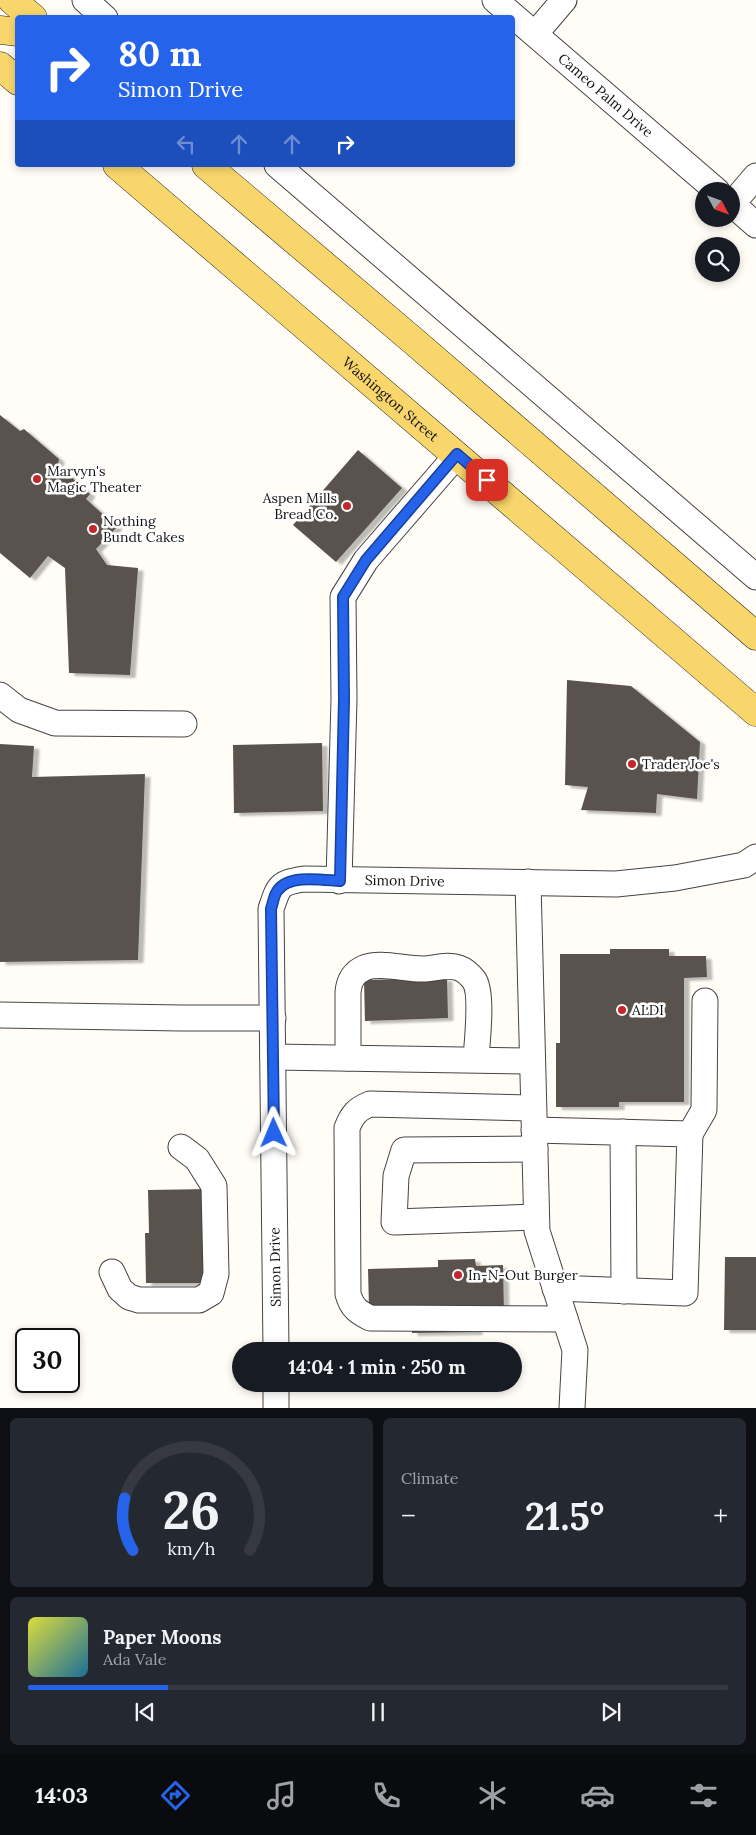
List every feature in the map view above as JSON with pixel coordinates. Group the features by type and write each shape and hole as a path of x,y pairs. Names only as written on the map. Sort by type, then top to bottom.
{"main road":[{"path":"12,0 30,15"},
{"path":"0,30 15,32"},
{"path":"0,66 15,78"},
{"name":"Washington Street","path":"119,167 457,454 756,712"},
{"path":"208,167 756,636"}],"street":[{"path":"85,0 102,15"},
{"name":"Cameo Palm Drive","path":"495,0 513,15"},
{"path":"535,34 564,0"},
{"name":"Cameo Palm Drive","path":"515,17 707,182"},
{"path":"279,167 756,576"},
{"path":"740,194 756,176"},
{"path":"740,212 756,225"},
{"path":"340,881 344,699 343,597 366,560 457,454"},
{"path":"0,696 19,710 55,723 184,724"},
{"name":"Simon Drive","path":"276,1342 271,909 277,890 286,882 304,879 616,884 675,878 744,864 756,857"},
{"path":"528,882 536,1231 575,1350 572,1408"},
{"path":"348,1058 348,992 349,982 356,973 365,968 375,966 422,969 446,966 458,967 468,973 475,981 478,992 476,1060"},
{"path":"555,1288 685,1293 690,1134 704,1110 704,1001"},
{"path":"0,1014 272,1018"},
{"path":"273,1056 532,1061"},
{"path":"565,1319 370,1318 351,1306 348,1294 347,1128 352,1116 359,1108 370,1104 534,1129 690,1134"},
{"path":"534,1129 404,1150 396,1176 394,1222 536,1217"},
{"path":"623,1132 624,1290"},
{"path":"112,1272 120,1289 129,1297 139,1300 199,1300 211,1293 216,1274 214,1186 197,1159 181,1147"},
{"path":"276,1392 276,1408"}],"building":[{"path":"0,415 20,431 24,429 59,459 58,465 90,494 86,499 117,527 96,549 107,565 138,568 130,675 69,673 65,568 48,556 30,578 0,553"},
{"name":"Aspen Mills Bread Co.","path":"358,450 402,488 336,562 293,525"},
{"name":"Trader Joe's","path":"567,680 631,686 700,742 697,799 657,794 656,813 581,810 588,787 565,785"},
{"path":"322,743 323,811 234,813 233,745"},
{"path":"0,744 34,746 32,777 145,774 138,960 0,962"},
{"name":"ALDI","path":"610,949 669,949 669,956 706,956 707,977 684,978 684,1102 619,1102 619,1107 556,1107 556,1043 560,1043 560,954 610,954"},
{"path":"447,978 448,1018 365,1021 364,980"},
{"path":"210,1189 211,1283 146,1283 145,1233 149,1233 148,1190"},
{"path":"725,1257 756,1257 756,1330 724,1330"},
{"path":"475,1259 476,1266 503,1265 504,1314 477,1315 477,1332 412,1333 412,1307 369,1308 368,1269 438,1267 438,1260"}],"place":[{"name":"Marvyn's Magic Theater","path":"37,479"},
{"name":"Aspen Mills Bread Co.","path":"347,506"},
{"name":"Nothing Bundt Cakes","path":"93,529"},
{"name":"Trader Joe's","path":"632,764"},
{"name":"ALDI","path":"622,1010"},
{"name":"In-N-Out Burger","path":"458,1275"}],"route":[{"path":"274,1133 271,909 277,890 286,882 304,879 340,881 344,699 343,597 366,560 457,454 487,480"}]}
